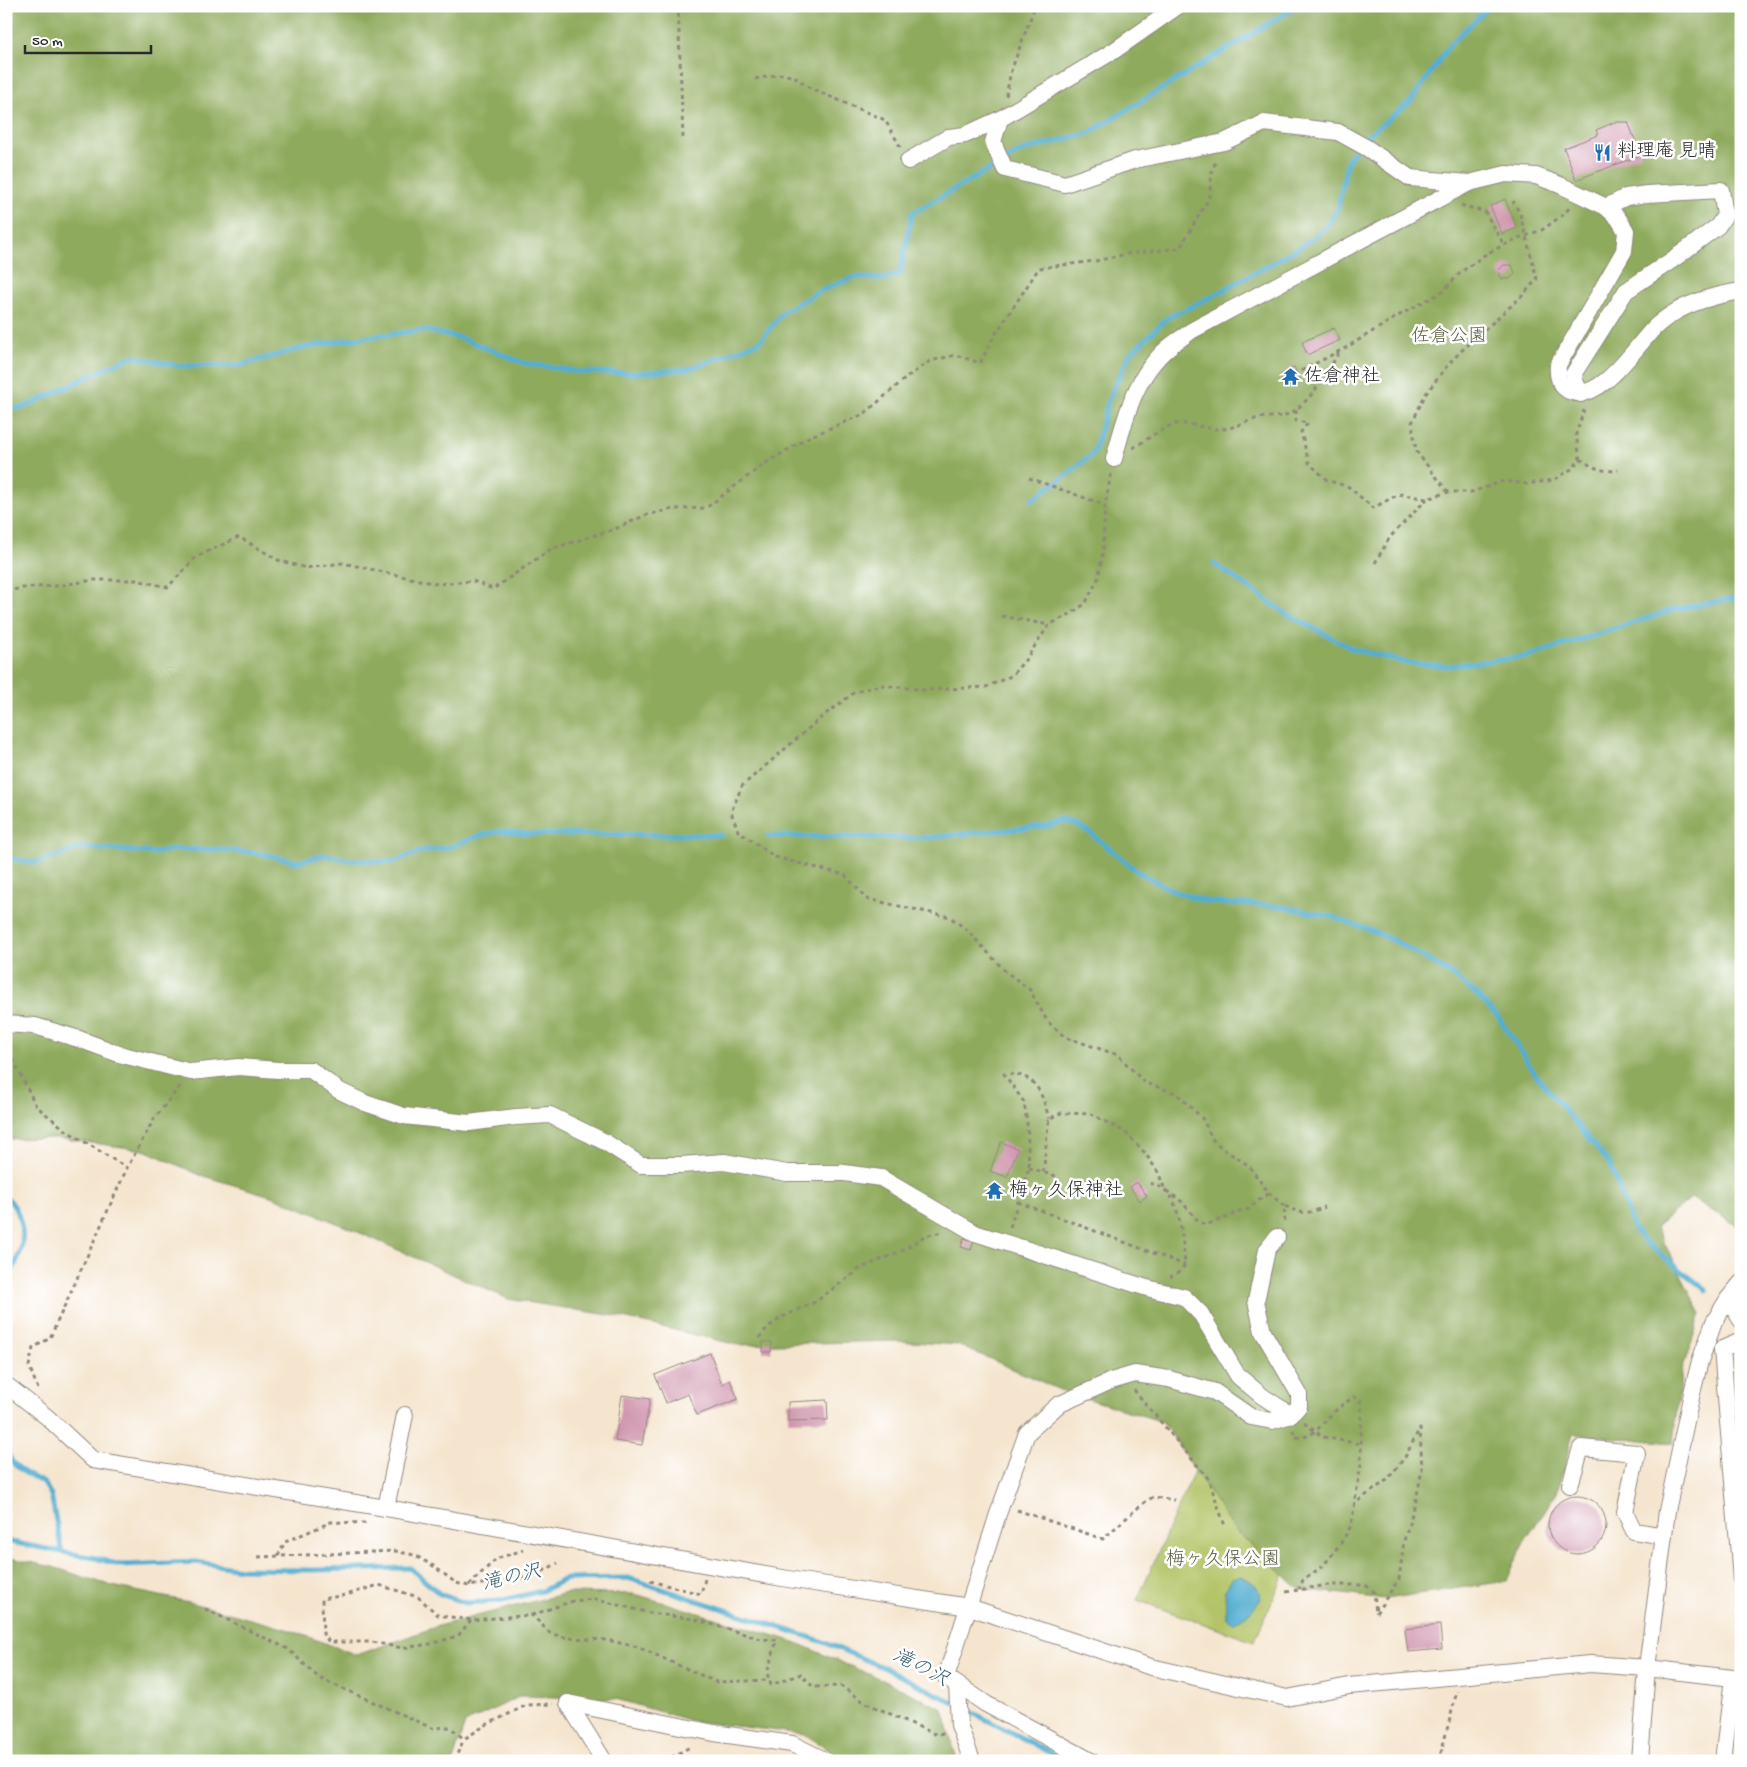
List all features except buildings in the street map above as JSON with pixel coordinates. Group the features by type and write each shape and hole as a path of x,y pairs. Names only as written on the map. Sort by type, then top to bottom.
{"street":[{"path":"908,161 949,137 965,135 1000,119 1115,50 1178,6"},
{"path":"1000,119 993,142 1005,169 1064,184 1135,160 1224,142 1264,123 1338,132 1367,148 1410,178 1469,183"},
{"path":"1114,459 1131,399 1146,371 1168,348 1191,331 1469,183 1506,174 1536,176 1606,207 1618,218 1626,232 1624,251 1558,365 1557,373 1565,389 1574,393 1581,394 1608,379 1654,328 1672,314 1689,305 1719,295 1741,292"},
{"path":"1581,394 1575,381 1574,373 1626,291 1718,226 1725,215 1721,190 1626,197 1606,207"},
{"path":"6,1024 35,1026 79,1039 119,1054 191,1072 238,1067 311,1070 338,1090 364,1103 404,1116 469,1123 550,1115 605,1142 641,1165 724,1162 787,1173 844,1174 882,1178 976,1233 1147,1288 1184,1297 1201,1314 1238,1376 1262,1396 1291,1415"},
{"path":"1091,1761 958,1689 946,1677 1002,1505 1028,1433 1058,1405 1111,1381 1135,1374 1169,1379 1215,1392 1251,1417 1272,1421 1291,1415 1299,1406 1299,1394 1263,1332 1256,1302 1267,1250 1277,1237"},
{"path":"1640,1761 1647,1668 1669,1502 1700,1361 1714,1322 1728,1299 1741,1283"},
{"path":"1728,1299 1741,1320"},
{"path":"1741,1341 1722,1349 1741,1579"},
{"path":"6,1387 9,1387 47,1417 93,1460 380,1507 788,1579 969,1606 1152,1667 1287,1698 1349,1686 1590,1664 1737,1678 1723,1761"},
{"path":"380,1507 404,1415"},
{"path":"1570,1485 1581,1448 1637,1453 1625,1512 1634,1530 1664,1536"},
{"path":"958,1689 959,1721 972,1761"},
{"path":"568,1704 714,1733 792,1744 826,1761"},
{"path":"568,1704 604,1761"}],"path":[{"path":"678,6 683,138"},
{"path":"1000,119 1011,71 1034,6"},
{"path":"755,79 782,74 796,77 810,88 885,120 908,161"},
{"path":"6,591 94,580 136,580 168,587 196,557 239,538 278,560 306,568 343,563 437,584 473,581 493,589 551,549 615,529 646,515 673,509 706,508 764,464 809,436 864,414 907,377 930,361 956,355 980,363 993,338 1039,268 1096,261 1126,254 1180,248 1209,198 1212,172 1224,142"},
{"path":"1445,196 1455,204 1485,212 1504,245"},
{"path":"1301,371 1339,352 1442,292 1461,272 1486,254 1526,235 1542,230 1564,214 1580,196"},
{"path":"1448,492 1416,451 1412,423 1425,395 1446,367 1522,296 1537,279 1520,214 1513,201"},
{"path":"1325,1207 1307,1214 1284,1206 1269,1193 1248,1165 1223,1149 1213,1140 1202,1118 1176,1093 1145,1083 1118,1055 1065,1038 1048,1020 1030,990 1005,972 966,929 950,917 868,899 845,875 775,857 738,831 731,812 742,786 823,716 855,692 881,685 926,690 986,687 1011,676 1026,659 1049,625 1072,614 1085,604 1098,579 1103,551 1105,505 1114,459 1171,426 1179,424 1215,429 1232,429 1249,420 1265,416 1282,416 1296,410 1319,384 1339,352"},
{"path":"1296,410 1296,421 1308,423 1301,432 1309,463 1328,480 1349,487 1373,508 1399,494 1427,499"},
{"path":"1375,563 1390,537 1427,499 1448,492 1472,492 1504,481 1527,484 1554,480 1573,468 1580,459 1576,434 1584,410"},
{"path":"1580,459 1594,468 1609,472 1618,470"},
{"path":"1029,478 1105,505"},
{"path":"1002,616 1049,625"},
{"path":"6,1045 36,1106 67,1131 126,1168"},
{"path":"47,1417 29,1366 33,1348 50,1338 126,1168 154,1119 191,1072"},
{"path":"1005,1242 1029,1168 1024,1102 1004,1074 1018,1073 1028,1078 1038,1088 1044,1101 1049,1119 1046,1134 1047,1152 1043,1172"},
{"path":"1049,1119 1061,1113 1091,1114 1125,1132 1145,1152 1158,1172 1181,1222 1185,1265 1179,1272 1147,1288"},
{"path":"1029,1168 1059,1177"},
{"path":"1150,1183 1181,1201 1200,1223 1208,1224 1231,1216 1235,1212 1249,1209 1253,1203 1269,1193"},
{"path":"1018,1202 1185,1265"},
{"path":"1277,1237 1285,1224 1284,1206"},
{"path":"759,1338 767,1328 782,1317 815,1302 861,1268 902,1251 924,1236 963,1226"},
{"path":"1124,1377 1208,1478 1225,1526"},
{"path":"1291,1415 1291,1424 1295,1437 1305,1438 1316,1432 1335,1410 1354,1397 1361,1400 1362,1464 1351,1526 1341,1543 1323,1566 1303,1580 1299,1589"},
{"path":"1291,1415 1323,1437 1361,1444"},
{"path":"1286,1592 1328,1585 1367,1586 1374,1592 1376,1613 1399,1579 1404,1541 1416,1500 1422,1470 1420,1428 1405,1457 1387,1480 1354,1504"},
{"path":"1002,1505 1103,1538 1142,1504 1153,1497 1175,1500"},
{"path":"278,1556 285,1542 330,1522 364,1523 380,1507"},
{"path":"469,1586 496,1559 528,1548"},
{"path":"258,1557 395,1551 414,1555 432,1565 456,1583 469,1586 534,1576 558,1563"},
{"path":"650,1581 701,1594 710,1564"},
{"path":"471,1620 458,1636 430,1644 403,1648 372,1642 328,1642 323,1634 322,1600 379,1585 418,1597 438,1615 471,1620 532,1615 573,1601 594,1599 650,1613 694,1619 761,1639 777,1640 767,1673 771,1685 801,1674 813,1687 841,1686 864,1702 937,1735 959,1721"},
{"path":"205,1609 288,1649 320,1678 432,1728 450,1727 464,1739"},
{"path":"532,1615 551,1634 568,1638 606,1640 638,1647 716,1682 769,1680"},
{"path":"1439,1761 1460,1676"},
{"path":"454,1761 464,1739 527,1705 568,1704"},
{"path":"664,1761 714,1733"}],"green space":[{"name":"佐倉公園","path":"6,6 1741,6 1741,1228 1691,1198 1656,1227 1701,1314 1682,1370 1673,1443 1573,1434 1557,1492 1521,1547 1507,1581 1385,1599 1299,1589 1234,1529 1163,1422 1060,1390 959,1345 895,1341 738,1345 615,1316 508,1299 349,1228 271,1196 200,1175 144,1150 55,1138 6,1139"},
{"name":"梅ヶ久保公園","path":"1201,1456 1304,1515 1282,1579 1254,1642 1137,1600"},
{"path":"6,1557 53,1567 112,1586 189,1602 290,1630 357,1655 438,1626 566,1593 635,1594 792,1641 883,1680 943,1709 957,1761 848,1761 804,1734 692,1721 616,1699 521,1696 465,1723 453,1761 6,1761"}],"water":[{"path":"1241,1576 1255,1585 1261,1599 1246,1616 1234,1622 1226,1616 1225,1590 1232,1579"}],"waterway":[{"path":"6,408 22,408 132,356 179,366 240,365 302,348 345,340 423,330 461,338 524,363 581,372 635,373 689,369 759,342 783,312 818,292 854,277 883,279 900,274 912,213 1024,150 1089,133 1298,6"},
{"path":"1362,140 1411,101 1451,43 1490,6"},
{"path":"1031,500 1094,453 1108,401 1129,355 1167,318 1213,296 1295,250 1322,231 1337,212 1347,162 1355,150"},
{"path":"1214,564 1287,614 1353,649 1407,663 1448,666 1529,656 1676,609 1741,597"},
{"path":"768,836 922,838 1048,826 1064,821 1077,825 1089,832 1138,872 1176,892 1205,901 1283,907 1333,917 1397,942 1453,975 1477,995 1499,1018 1538,1078 1610,1164 1634,1229 1645,1242 1706,1290"},
{"path":"10,858 35,863 82,847 155,853 172,849 228,850 264,854 298,862 324,855 351,860 392,862 421,851 450,847 478,836 501,831 529,834 722,835"},
{"name":"滝の沢","path":"6,1197 15,1208 22,1228 20,1253 6,1283"},
{"name":"滝の沢","path":"6,1451 13,1463 25,1473 44,1483 51,1495 62,1552 120,1565 197,1562 241,1569 410,1568 440,1594 465,1603 498,1601 542,1591 565,1579 628,1578 821,1641 885,1668 954,1703"},
{"path":"6,1541 62,1552"},
{"name":"滝の沢","path":"962,1707 1066,1761"}],"place":[{"name":"料理庵 見晴","path":"1603,152"},
{"name":"佐倉神社","path":"1290,377"},
{"name":"梅ヶ久保神社","path":"995,1191"}]}
